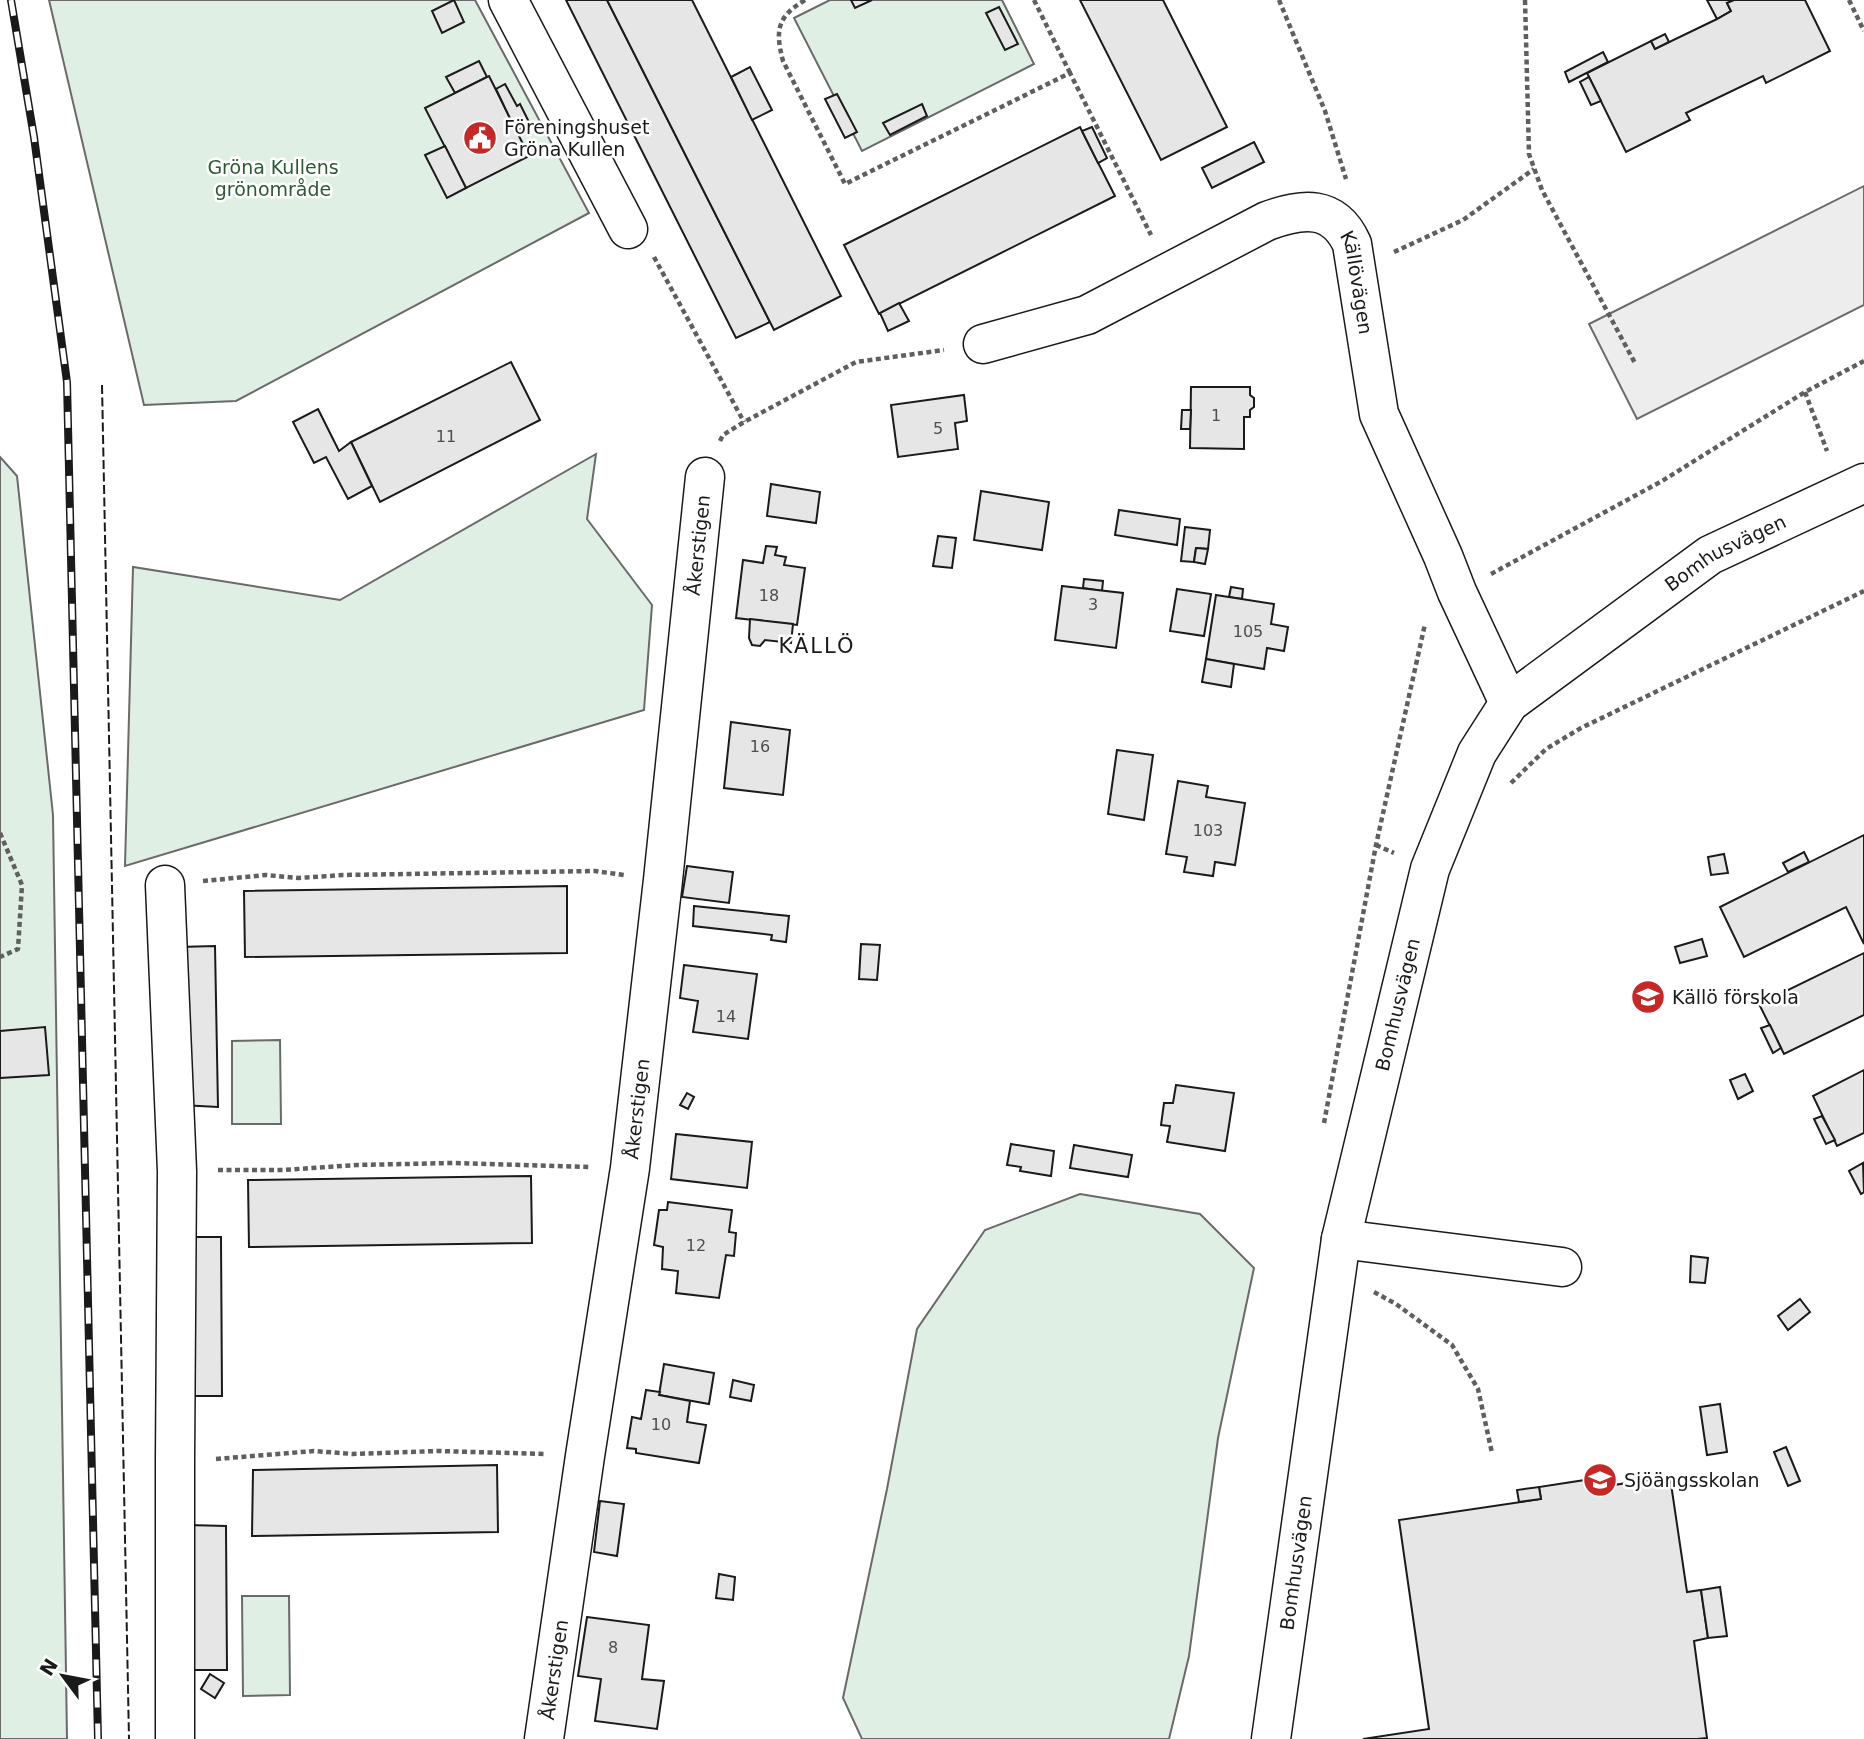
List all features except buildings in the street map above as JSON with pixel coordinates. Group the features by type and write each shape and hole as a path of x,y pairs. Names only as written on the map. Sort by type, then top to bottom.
{"street":[{"path":"508,0 628,229"},
{"name":"Källövägen","path":"983,344 1087,315 1283,215 1306,211 1333,219 1349,236 1355,256 1379,414 1509,703"},
{"name":"Åkerstigen","path":"544,1739 630,1168 705,477"},
{"name":"Bomhusvägen","path":"1271,1739 1339,1255 1430,869 1477,754 1509,703 1710,555 1864,483"},
{"path":"165,885 177,1171 175,1739"},
{"path":"1339,1255 1562,1267"}],"path":[{"path":"805,0 790,9 780,24 777,40 783,61 845,184 1070,73"},
{"path":"1034,0 1170,273"},
{"path":"1279,0 1325,111 1346,181 1333,219"},
{"path":"1525,0 1529,154 1542,190 1636,365"},
{"path":"1849,0 1864,31"},
{"path":"1355,256 1398,252 1409,247 1463,220 1534,169"},
{"path":"628,229 644,237 744,422"},
{"path":"705,477 723,435 856,362 983,344"},
{"path":"1805,392 1827,451"},
{"path":"1505,791 1546,749 1581,728 1864,591"},
{"path":"0,833 22,885 18,949 0,957"},
{"path":"1376,845 1430,869"},
{"path":"165,885 267,875 299,878 595,871 663,880"},
{"path":"177,1171 283,1170 426,1163 630,1168"},
{"path":"1339,1255 1396,1304 1452,1345 1478,1389 1492,1453"},
{"path":"175,1461 314,1451 353,1454 394,1451 585,1456"}],"green space":[{"name":"Gröna Kullens grönområde","path":"49,0 475,0 589,213 236,401 144,405"},
{"path":"830,0 1002,0 1034,64 862,151 794,18"},
{"path":"596,454 587,519 652,605 644,710 125,866 133,567 340,600"},
{"path":"0,457 17,476 53,815 67,1739 0,1739"},
{"path":"280,1040 281,1124 232,1124 232,1041"},
{"path":"1080,1194 1200,1214 1254,1268 1218,1438 1189,1656 1169,1739 862,1739 843,1698 917,1329 985,1230"},
{"path":"242,1596 289,1596 290,1695 243,1696"}],"shaded area":[{"path":"1864,186 1864,305 1637,419 1589,324"}],"railway":[{"path":"11,0 34,137 67,382 98,1739"}],"fence":[{"path":"102,385 129,1739"}],"place":[{"name":"Föreningshuset Gröna Kullen","path":"480,138"},
{"name":"Källö förskola","path":"1648,997"},
{"name":"Sjöängsskolan","path":"1600,1480"}],"district":[{"name":"KÄLLÖ","path":"817,646"}]}
